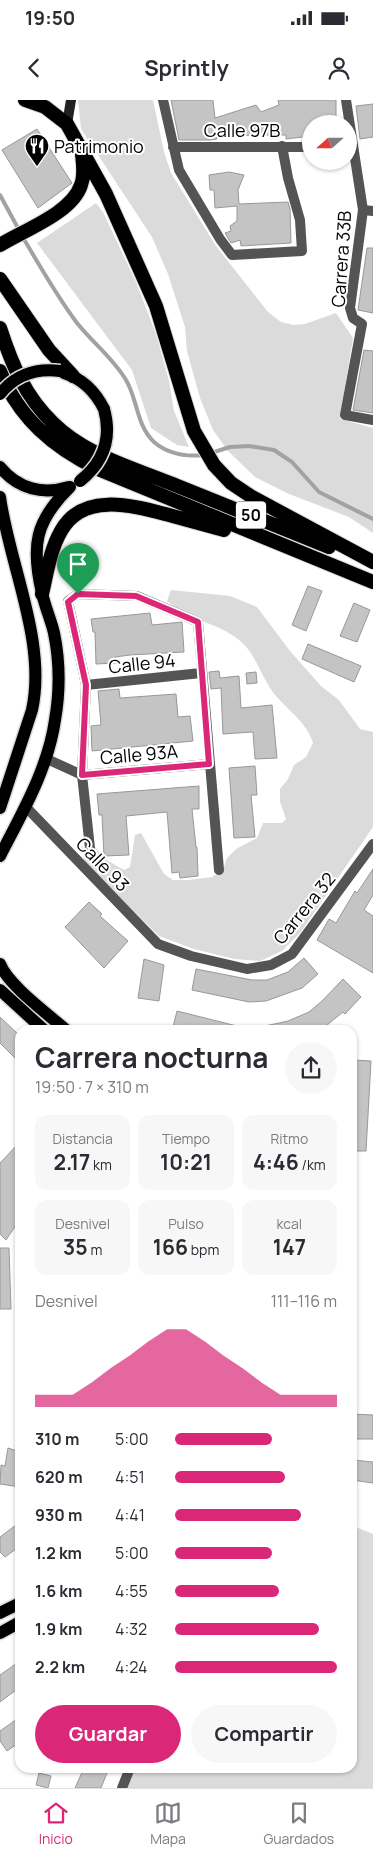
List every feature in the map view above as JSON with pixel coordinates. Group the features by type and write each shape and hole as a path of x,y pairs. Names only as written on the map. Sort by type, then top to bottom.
{"highway":[{"path":"24,100 45,107 67,124 106,194 156,306 189,417 200,444 214,466 231,483 252,497 373,563"},
{"path":"3,242 49,217 66,205 79,190 83,178 82,148"},
{"path":"0,278 67,373"},
{"name":"50","path":"0,328 15,371 28,394 54,424 76,442 92,451 137,470 373,563"},
{"name":"50","path":"0,371 8,389 37,429 68,453 98,469 373,582"},
{"path":"42,594 60,531 74,516 100,505 130,505 275,543"}],"main road":[{"path":"67,124 71,100"},
{"path":"0,394 15,379 25,374 49,370 67,373 91,389 104,408 108,432 106,444 97,465 52,504 40,528 36,559 42,594 54,633 59,668 55,721 47,759 0,856"},
{"path":"0,467 14,481 36,490 59,490 75,484"},
{"path":"0,497 4,524 24,599 36,673 35,698 32,710 0,808"},
{"path":"0,964 2,970 14,983 60,1025"},
{"path":"0,990 38,1025"},
{"path":"0,1613 15,1606"},
{"path":"0,1633 15,1625"}],"street":[{"path":"162,100 179,170 220,239 232,255 302,251 300,220 288,178 282,146"},
{"name":"Carrera 33B","path":"346,100 347,115"},
{"name":"Calle 97B","path":"173,146 302,147"},
{"name":"Carrera 33B","path":"356,170 368,210 350,308 353,318 368,325 346,415 373,420"},
{"path":"90,848 82,775 86,685 68,602 78,594 136,596 198,622 219,870"},
{"name":"Calle 94","path":"86,685 201,673"},
{"name":"Calle 93A","path":"47,759 82,775 209,764"},
{"name":"Calle 93","path":"25,806 158,944"},
{"name":"Carrera 32","path":"158,944 191,956 247,969 271,965 292,954 373,844"},
{"path":"122,1788 128,1773"}],"shaded area":[{"path":"78,100 153,100 164,152 171,173 216,246 268,312 281,322 293,325 305,324 336,313 353,338 340,419 373,428 373,533 349,517 289,494 255,477 228,451 213,430 200,398 187,351 185,327 168,274 152,237 81,129"},
{"path":"96,203 103,212 136,282 156,334 169,381 174,411 189,447 177,445 151,428 132,370 37,243"},
{"path":"171,590 230,596 257,607 290,651 321,686 339,700 360,729 373,732 373,827 300,933 282,951 260,961 234,959 194,949 159,936 86,864 80,846 92,852 95,847 105,859 124,870 130,867 135,835 141,833 164,874 173,880 212,877 223,870 227,858 236,849 257,838 263,823 282,823 286,819 280,802 280,789 288,779 294,765 306,757 313,743 307,729 276,696 244,645 230,634 193,617 167,601"},
{"path":"357,1528 373,1534 373,1788 127,1788 133,1773 357,1773"}],"building":[{"path":"171,100 213,100 215,118 256,105 261,112 279,105 278,100 336,100 336,115 302,115 302,137 286,139 286,135 259,135 217,136 217,139 210,140 179,140"},
{"path":"373,104 373,137 360,139 356,106"},
{"name":"Patrimonio","path":"37,129 72,183 38,208 2,150"},
{"path":"229,172 244,175 238,190 239,204 288,202 291,243 241,246 240,240 231,243 225,233 231,231 230,226 237,221 237,206 215,208 214,190 210,190 209,175"},
{"path":"367,248 373,248 373,313 358,310"},
{"path":"364,350 373,351 373,413 353,410"},
{"path":"308,586 322,591 306,631 292,625"},
{"path":"354,603 370,610 357,642 340,636"},
{"path":"150,613 152,625 182,622 184,652 115,657 116,663 96,664 95,632 93,632 91,619"},
{"path":"308,644 361,666 354,682 302,659"},
{"path":"219,671 220,678 239,676 241,708 272,705 277,758 255,759 253,732 223,734 221,688 211,689 209,672"},
{"path":"256,672 257,683 247,684 246,673"},
{"path":"119,689 120,698 176,694 178,717 190,716 193,741 92,751 91,726 101,725 98,691"},
{"path":"255,766 257,795 251,795 255,837 234,838 229,768"},
{"path":"199,786 199,809 192,809 197,847 198,876 180,878 179,872 172,873 167,812 126,816 129,855 104,856 102,815 99,815 97,794"},
{"path":"373,869 373,895 364,910 373,916 373,973 317,940 329,919 336,923 355,891 357,893"},
{"path":"89,902 102,914 100,916 128,941 104,968 65,927"},
{"path":"304,958 318,974 302,988 266,1001 249,1002 192,990 196,969 252,980 267,980 288,972"},
{"path":"144,959 164,965 159,1001 138,998"},
{"path":"343,979 361,997 345,1014 343,1012 327,1025 270,1025 288,1021 309,1012"},
{"path":"177,1011 233,1025 174,1025"},
{"path":"0,1017 15,1031 15,1058 0,1043"},
{"path":"357,1060 371,1061 366,1151 357,1151"},
{"path":"15,1147 15,1226 6,1240 0,1234 0,1163"},
{"path":"0,1248 9,1248 11,1309 0,1309"},
{"path":"357,1414 373,1415 373,1439 357,1439"},
{"path":"8,1448 15,1450 15,1486 0,1484 1,1465 5,1466"},
{"path":"357,1460 373,1462 373,1483 357,1481"},
{"path":"15,1526 15,1550 5,1557 0,1552 0,1537"},
{"path":"15,1664 15,1691 0,1702 0,1675"},
{"path":"15,1720 15,1745 7,1751 0,1741 0,1731"},
{"path":"39,1773 51,1776 48,1788 36,1785"},
{"path":"82,1773 107,1773 101,1788 75,1788"}],"waterway":[{"path":"0,195 19,230"},
{"path":"22,236 69,312 126,380 140,420 148,435 159,446 171,452 191,456 204,455"},
{"path":"211,453 230,447 249,446 274,450 292,462 319,492 373,519"}],"place":[{"name":"Patrimonio","path":"37,167"}],"route":[{"path":"78,594 136,596 198,622 209,764 82,775 86,685 68,602 78,594"}]}
